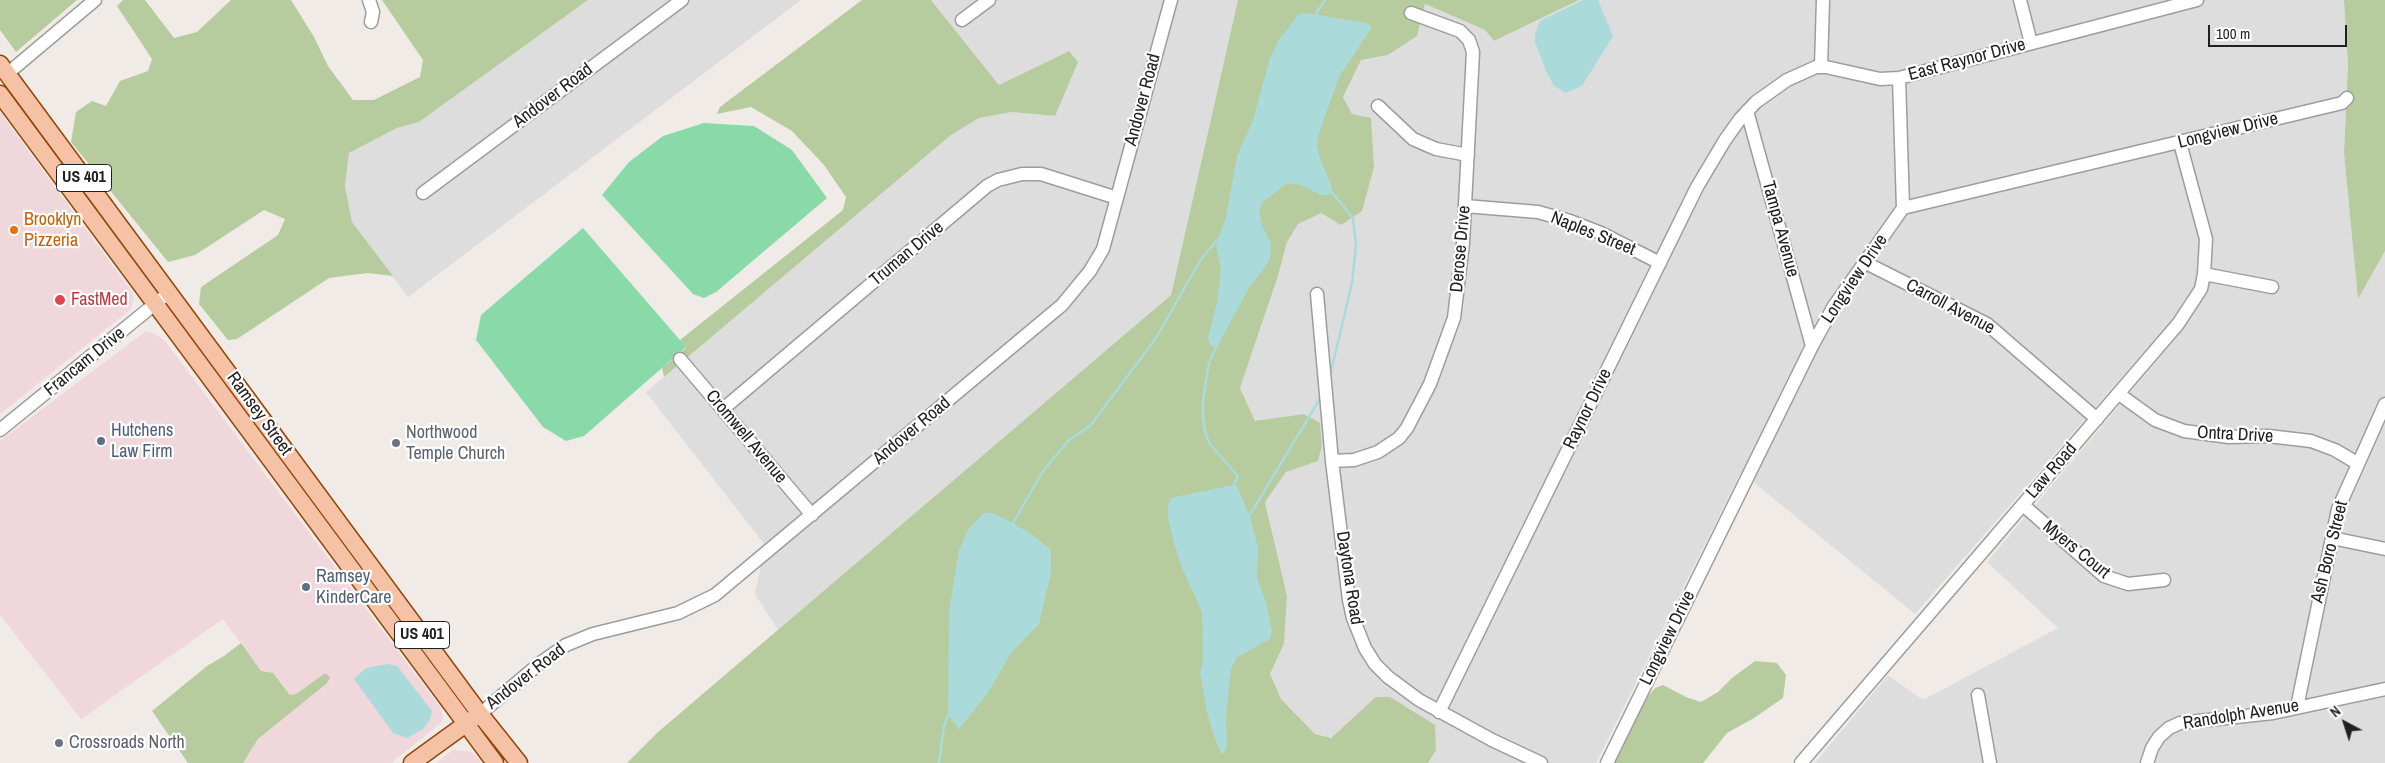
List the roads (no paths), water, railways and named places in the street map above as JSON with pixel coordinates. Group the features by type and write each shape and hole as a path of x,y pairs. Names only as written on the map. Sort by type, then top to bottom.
{"main road":[{"name":"Ramsey Street","path":"4,69 480,714 519,763"},
{"name":"Ramsey Street","path":"0,94 495,763"},
{"path":"412,763 480,714"}],"street":[{"path":"4,69 95,0"},
{"path":"369,0 373,12 371,22"},
{"name":"Andover Road","path":"423,193 682,0"},
{"path":"962,20 989,0"},
{"name":"Andover Road","path":"480,714 548,657 566,645 593,634 678,613 707,600 1062,305 1090,271 1102,249 1171,0"},
{"path":"1747,111 1771,90 1787,80 1821,66 1823,0"},
{"path":"2020,0 2031,43"},
{"name":"East Raynor Drive","path":"1821,66 1880,79 1899,78 2197,0"},
{"name":"Derose Drive","path":"1332,461 1354,460 1378,452 1399,438 1411,423 1430,384 1454,318 1465,206 1472,46 1460,31 1411,13"},
{"path":"1899,78 1903,208"},
{"name":"Longview Drive","path":"1607,763 1812,346 1834,306 1903,208 2180,144 2342,104 2347,98"},
{"path":"1378,106 1413,139 1436,149 1468,155"},
{"name":"Raynor Drive","path":"1439,712 1697,187 1725,140 1747,111"},
{"name":"Tampa Avenue","path":"1747,111 1812,346"},
{"name":"Law Road","path":"1802,763 2119,394 2185,314 2201,289 2206,239 2180,144"},
{"name":"Truman Drive","path":"723,409 987,186 998,180 1022,174 1041,174 1116,198"},
{"name":"Naples Street","path":"1465,206 1538,212 1570,221 1601,233 1660,263"},
{"name":"Carroll Avenue","path":"1866,263 1987,324 2097,419"},
{"path":"2204,274 2272,286"},
{"name":"Francam Drive","path":"0,430 168,292"},
{"name":"Daytona Road","path":"1317,294 1332,461 1349,600 1357,630 1375,664 1388,677 1419,700 1541,763"},
{"name":"Cromwell Avenue","path":"680,359 812,514"},
{"name":"Ontra Drive","path":"2119,394 2154,420 2178,429 2229,438 2268,436 2311,441 2335,450 2357,463"},
{"name":"Ash Boro Street","path":"2298,707 2338,509 2385,404"},
{"name":"Myers Court","path":"2023,505 2104,576 2128,584 2164,580"},
{"path":"2332,538 2385,549"},
{"name":"Randolph Avenue","path":"2147,763 2152,748 2159,737 2169,728 2180,723 2273,713 2385,690"},
{"path":"1978,695 1990,763"}],"water":[{"path":"1583,0 1598,0 1613,36 1582,86 1566,93 1554,86 1545,69 1535,42 1535,34 1540,21"},
{"path":"1306,13 1367,23 1372,27 1339,77 1319,133 1317,146 1320,159 1331,184 1331,191 1329,195 1321,195 1301,185 1287,183 1263,202 1259,210 1262,226 1271,243 1270,260 1249,288 1218,345 1213,347 1210,345 1208,338 1217,303 1221,269 1216,246 1226,217 1237,156 1253,120 1270,58 1278,41 1299,14"},
{"path":"1233,485 1237,486 1250,517 1258,548 1257,578 1266,602 1272,631 1270,639 1236,658 1231,669 1226,718 1227,746 1224,753 1221,753 1207,713 1200,672 1203,663 1202,612 1182,568 1174,544 1168,517 1168,506 1171,498"},
{"path":"984,513 993,513 1013,523 1034,536 1051,550 1051,573 1039,624 1011,653 988,693 959,729 948,715 949,611 959,550 968,530"},
{"path":"388,664 397,666 432,711 430,720 423,729 407,738 393,733 354,679 366,668"}],"waterway":[{"path":"1314,17 1325,0"},
{"path":"1330,190 1353,218 1356,245 1352,283 1330,376"},
{"path":"1010,524 1013,523 1043,471 1069,440 1090,426 1156,338 1201,259 1219,238"},
{"path":"1217,345 1209,363 1203,400 1203,419 1210,444 1238,476 1232,488"},
{"path":"1248,518 1321,397"},
{"path":"939,763 944,726 948,715 951,715"}],"place":[{"name":"Brooklyn Pizzeria","path":"14,230"},
{"name":"FastMed","path":"60,300"},
{"name":"Hutchens Law Firm","path":"101,441"},
{"name":"Northwood Temple Church","path":"396,443"},
{"name":"Ramsey KinderCare","path":"306,587"},
{"name":"Crossroads North","path":"59,743"}]}
